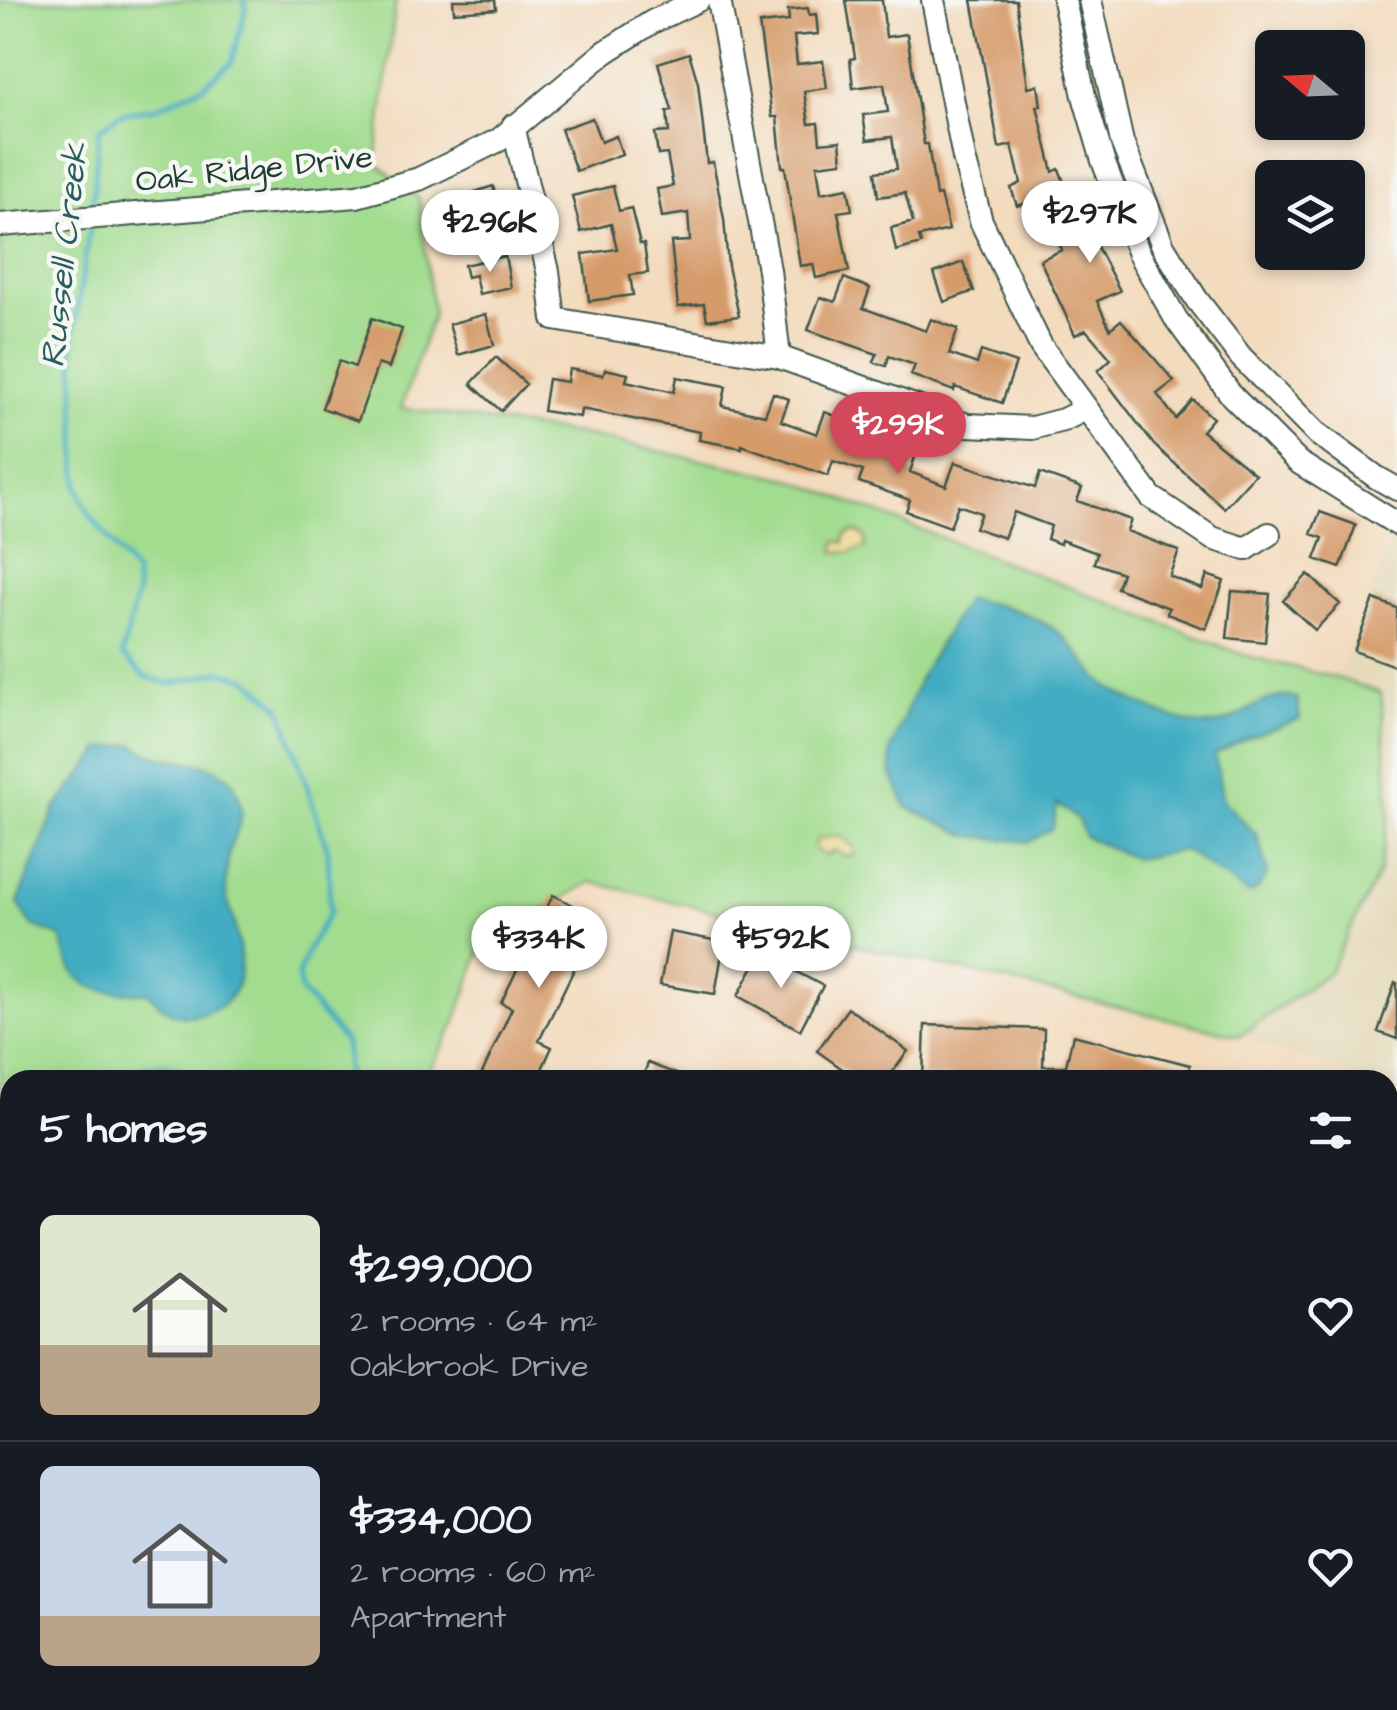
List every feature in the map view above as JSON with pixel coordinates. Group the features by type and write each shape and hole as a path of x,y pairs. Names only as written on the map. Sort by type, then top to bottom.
{"street":[{"name":"Oak Ridge Drive","path":"0,224 357,196 420,179 499,140 604,53 652,22 698,0"},
{"path":"719,0 769,270 779,358"},
{"path":"933,0 964,158 981,221 1042,346 1151,498 1212,538 1246,549 1269,534"},
{"path":"1064,0 1104,161 1139,254 1176,318 1232,396 1298,462 1397,524"},
{"path":"1090,0 1122,142 1162,246 1197,300 1253,370 1314,432 1397,489"},
{"path":"513,126 548,271 554,319 779,358 967,425 1032,428 1086,409"},
{"path":"1139,254 1162,246"}],"shaded area":[{"path":"1391,543 1397,546 1397,1070 1339,1070 1239,1036 1329,972 1381,694 1337,678"}],"green space":[{"path":"0,0 396,0 376,163 419,198 433,314 401,408 578,434 790,479 1244,655 1381,693 1390,812 1379,872 1329,972 1239,1036 591,882 482,946 455,1024 430,1070 0,1070"}],"sand":[{"path":"854,531 864,535 866,547 834,552 836,541 844,543 845,535"},
{"path":"837,835 853,846 855,856 844,856 834,850 828,856 817,851 818,839"}],"water":[{"path":"966,599 1026,614 1048,625 1065,638 1107,686 1187,722 1211,725 1269,699 1297,698 1300,719 1249,737 1215,755 1223,801 1257,835 1268,874 1258,888 1249,894 1184,850 1135,859 1085,837 1078,819 1057,804 1053,828 1029,842 969,836 906,807 892,775 890,751 922,673"},
{"path":"133,744 163,758 215,768 233,782 241,805 240,822 229,851 226,884 239,949 238,982 219,1007 201,1014 184,1016 171,1012 149,993 106,991 86,984 72,968 60,936 33,926 18,903 55,809 102,749"}],"building":[{"path":"453,0 495,0 496,9 454,12"},
{"path":"846,0 882,0 886,37 907,34 924,144 928,144 936,196 940,195 949,230 919,237 921,244 896,251 891,228 913,222 905,193 878,197 875,172 897,169 892,137 867,140 863,115 888,112 884,84 853,88 850,59 855,58"},
{"path":"972,0 1016,0 1028,87 1038,85 1041,106 1037,106 1053,172 1059,169 1079,222 1083,220 1120,291 1097,301 1110,329 1121,320 1174,381 1157,394 1176,419 1193,400 1213,418 1202,431 1255,474 1224,508 1154,445 1098,371 1111,359 1086,330 1075,335 1040,260 1062,250 1050,222 1038,226 1029,202 1017,206 1011,188 1021,183 1012,145 999,148"},
{"path":"808,8 809,15 816,14 818,34 794,36 797,64 823,61 827,88 804,91 809,124 818,123 820,143 840,141 842,162 817,165 821,193 848,188 852,210 838,212 849,271 816,278 813,264 800,266 759,24 789,21 788,10"},
{"path":"689,53 698,83 707,163 713,162 724,219 728,266 739,316 707,320 704,304 678,307 671,242 690,241 688,213 662,217 657,189 673,186 667,154 658,155 655,133 669,132 667,111 672,110 658,63"},
{"path":"592,118 601,142 616,136 622,154 576,171 561,129"},
{"path":"493,186 503,223 466,235 453,199"},
{"path":"613,186 619,211 631,208 640,244 644,244 648,273 630,275 633,295 589,301 583,254 617,249 611,224 581,232 572,196"},
{"path":"505,256 511,287 479,294 475,275 467,277 464,265"},
{"path":"963,262 974,291 944,302 934,273"},
{"path":"844,278 870,288 863,308 926,331 931,319 958,329 949,354 977,364 981,351 1016,363 1002,403 911,375 915,365 889,356 886,366 874,362 877,354 808,330 820,297 835,302"},
{"path":"486,314 494,345 458,355 449,324"},
{"path":"372,318 402,329 389,368 378,364 358,421 322,408 339,361 355,367"},
{"path":"496,357 526,384 501,411 471,384"},
{"path":"569,369 603,375 605,369 628,374 626,381 674,392 677,377 726,386 722,406 765,415 773,393 789,399 781,421 817,434 825,412 866,427 865,430 918,448 910,472 946,486 955,462 1035,488 1040,473 1082,488 1077,501 1131,520 1127,531 1179,551 1169,576 1202,589 1207,575 1224,581 1206,629 1167,614 1169,608 1117,588 1122,573 1094,563 1097,553 1047,539 1051,526 1014,512 1004,538 975,528 981,513 958,505 950,527 906,511 910,500 859,482 863,471 833,461 828,476 742,445 699,440 700,432 581,409 580,417 543,411 548,379 567,382"},
{"path":"1320,512 1356,525 1340,568 1315,559 1323,538 1311,534"},
{"path":"1308,574 1340,604 1315,630 1283,601"},
{"path":"1232,591 1270,594 1265,642 1227,638"},
{"path":"1374,599 1397,608 1394,666 1354,651"},
{"path":"553,895 599,918 539,1041 552,1047 542,1070 484,1070 512,1008 501,1003"},
{"path":"670,932 724,942 715,994 660,985"},
{"path":"761,953 823,986 800,1030 738,996"},
{"path":"1397,983 1397,1039 1378,1032"},
{"path":"848,1008 908,1051 894,1070 844,1070 817,1051"},
{"path":"925,1025 1044,1029 1043,1066 1066,1066 1073,1035 1190,1065 1189,1070 923,1070"},
{"path":"648,1063 666,1070 646,1070"}],"waterway":[{"name":"Russell Creek","path":"92,210 99,130 120,114 156,108 203,86 232,62 246,7 244,0"},
{"name":"Russell Creek","path":"90,226 73,337 78,488 89,514 135,573 137,593 122,655 144,676 171,684 222,671 248,679 281,708 328,850 330,912 298,975 301,991 345,1042 347,1070"},
{"name":"Russell Creek","path":"137,1070 160,1065 181,1070"}]}
